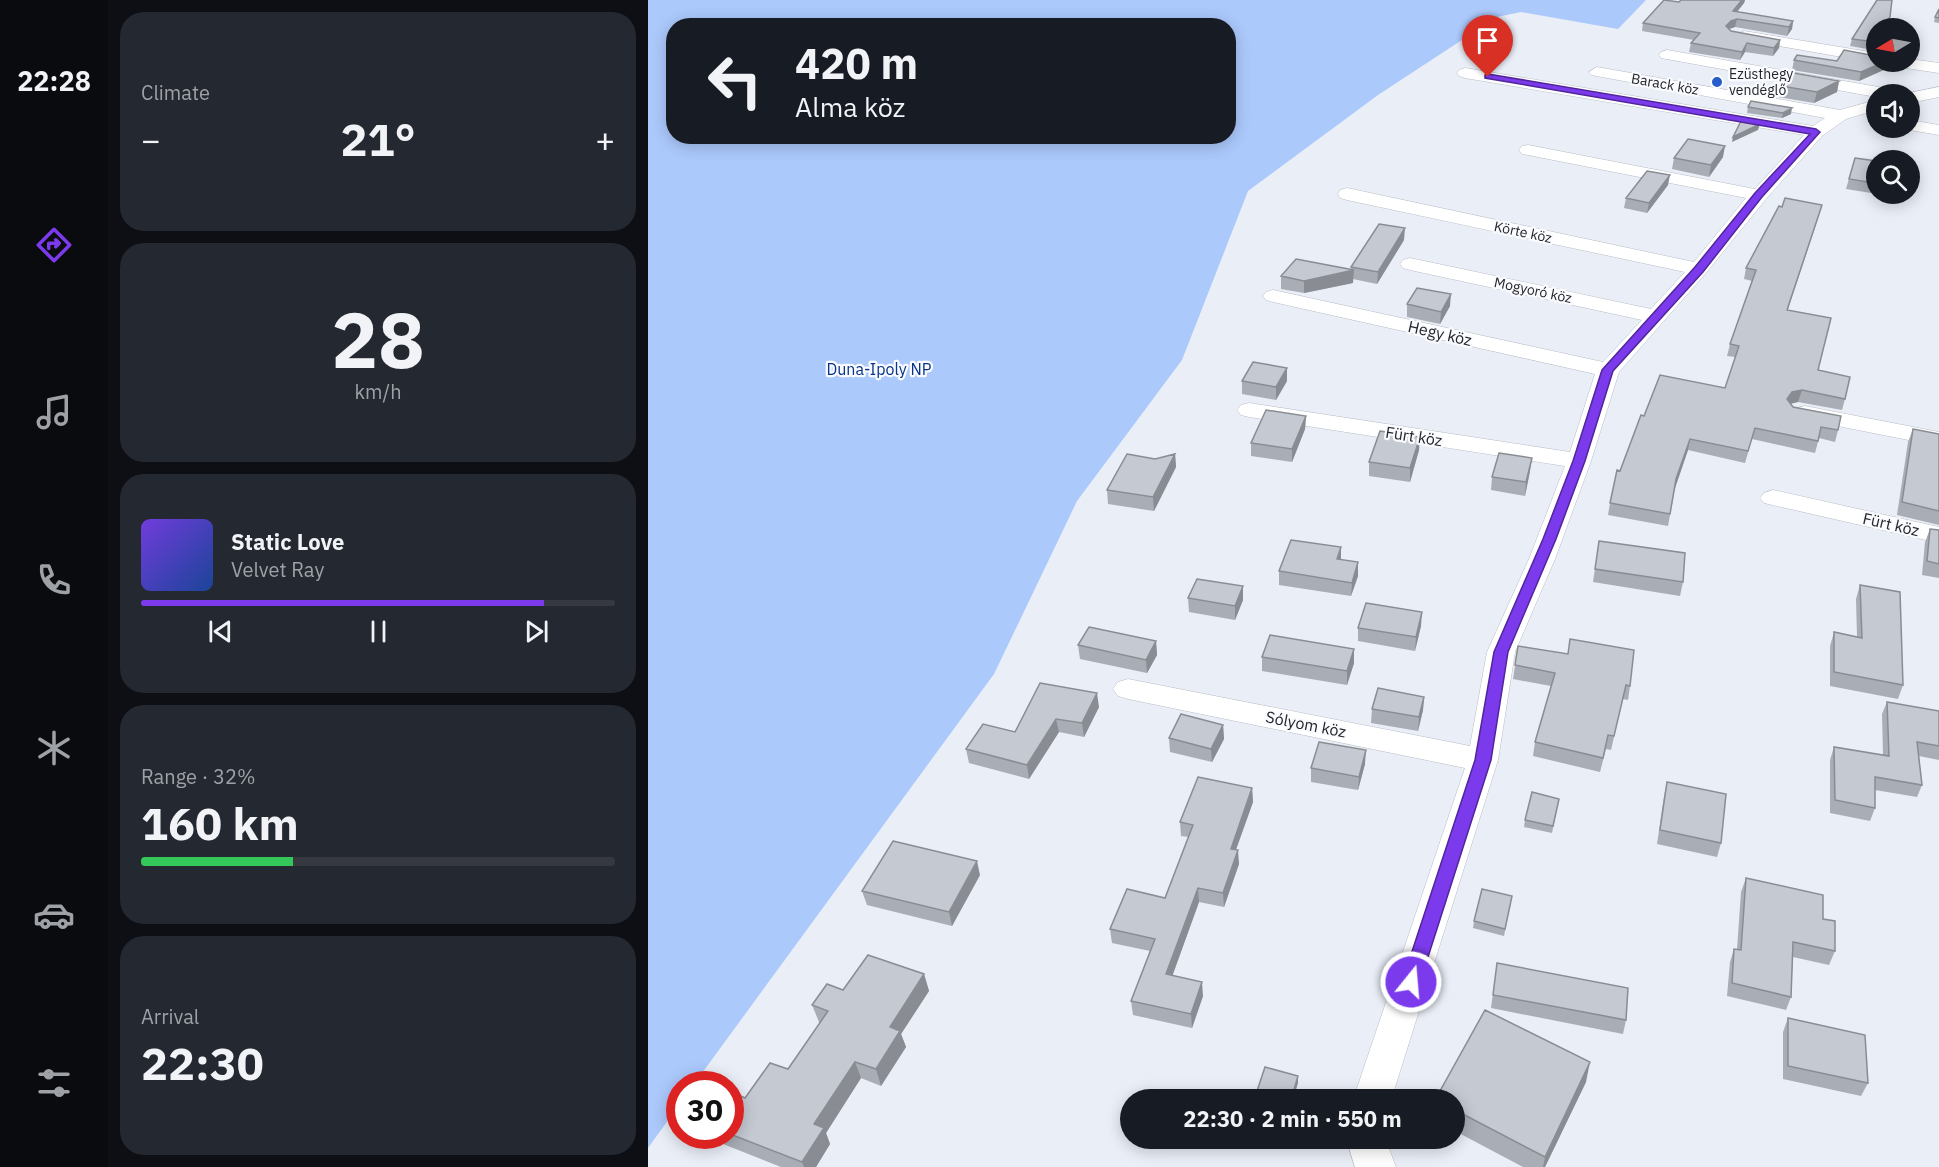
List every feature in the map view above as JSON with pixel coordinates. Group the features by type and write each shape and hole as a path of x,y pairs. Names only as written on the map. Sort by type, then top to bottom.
{"street":[{"path":"1735,34 1866,56"},
{"path":"1667,55 1866,90"},
{"path":"1920,65 1939,68"},
{"name":"Barack köz","path":"1597,72 1862,112"},
{"path":"1465,73 1816,132"},
{"path":"1920,96 1939,92"},
{"path":"1376,1089 1483,760 1501,652 1542,559 1579,461 1608,370 1699,269 1759,195 1816,132 1862,112"},
{"path":"1920,127 1939,130"},
{"path":"1528,150 1759,195"},
{"name":"Körte köz","path":"1347,194 1699,269"},
{"name":"Mogyoró köz","path":"1410,264 1655,316"},
{"name":"Hegy köz","path":"1273,296 1608,370"},
{"name":"Fürt köz","path":"1249,410 1579,461"},
{"path":"1798,411 1939,439"},
{"name":"Fürt köz","path":"1773,498 1939,535"},
{"name":"Sólyom köz","path":"1128,689 1483,760"},
{"path":"1368,1149 1376,1167"}],"green space":[{"name":"Duna-Ipoly NP","path":"648,0 1646,0 1618,29 1521,12 1497,17 1378,95 1248,191 1182,360 1077,501 994,674 704,1071 666,1071 666,1123 648,1148"}],"building":[{"path":"1664,0 1679,2 1681,0 1742,0 1733,11 1793,21 1789,27 1737,19 1731,21 1726,26 1731,31 1780,40 1774,48 1747,43 1742,52 1691,43 1700,33 1643,23"},
{"path":"1877,0 1892,0 1889,18 1866,18 1866,41 1852,39"},
{"path":"1844,50 1866,54 1866,70 1861,72 1794,60 1797,55 1837,61"},
{"path":"1788,72 1839,81 1817,92 1781,86"},
{"path":"1751,101 1792,108 1783,113 1748,107"},
{"path":"1741,121 1760,124 1733,137"},
{"path":"1688,139 1725,146 1711,165 1674,158"},
{"path":"1855,158 1866,160 1866,182 1849,179"},
{"path":"1647,171 1670,175 1649,203 1626,198"},
{"path":"1785,198 1822,205 1787,310 1831,318 1818,370 1850,377 1845,399 1802,390 1792,392 1787,399 1793,407 1841,416 1838,430 1821,427 1818,441 1755,428 1748,451 1690,439 1676,479 1670,514 1610,503 1617,470 1620,471 1641,415 1644,416 1660,375 1725,388 1739,346 1730,344 1756,270 1746,268"},
{"path":"1379,224 1405,228 1378,272 1351,267"},
{"path":"1296,259 1354,270 1304,281 1281,276"},
{"path":"1417,288 1451,294 1441,312 1407,304"},
{"path":"1253,362 1287,368 1276,387 1242,381"},
{"path":"1266,410 1306,416 1292,449 1251,443"},
{"path":"1913,429 1939,434 1939,511 1902,502"},
{"path":"1380,431 1420,437 1410,468 1369,462"},
{"path":"1499,453 1532,458 1526,482 1492,477"},
{"path":"1127,454 1155,459 1175,454 1153,497 1107,490"},
{"path":"1930,529 1939,530 1939,564 1927,561"},
{"path":"1291,540 1341,547 1337,559 1358,562 1352,583 1279,571"},
{"path":"1599,541 1685,553 1683,582 1595,569"},
{"path":"1197,579 1243,586 1235,606 1188,598"},
{"path":"1860,585 1900,592 1903,685 1834,672 1834,632 1862,638"},
{"path":"1366,603 1422,612 1416,637 1358,628"},
{"path":"1089,627 1156,641 1146,660 1078,645"},
{"path":"1270,635 1354,649 1347,671 1262,657"},
{"path":"1570,639 1634,650 1630,686 1626,685 1614,736 1608,735 1603,758 1535,742 1555,673 1515,665 1518,646 1568,654"},
{"path":"1040,683 1097,693 1082,723 1056,719 1027,765 966,749 983,724 1015,732"},
{"path":"1378,688 1424,697 1419,717 1372,709"},
{"path":"1887,702 1939,711 1939,746 1917,742 1922,785 1875,777 1875,808 1835,800 1834,747 1889,756"},
{"path":"1181,714 1223,725 1211,749 1169,738"},
{"path":"1319,742 1366,750 1359,777 1311,768"},
{"path":"1198,777 1252,788 1231,849 1238,850 1223,893 1198,888 1166,974 1202,982 1191,1014 1131,1001 1155,939 1110,929 1127,889 1165,898 1193,825 1180,822"},
{"path":"1667,782 1726,794 1721,843 1660,830"},
{"path":"1532,792 1559,799 1553,826 1525,820"},
{"path":"893,841 977,861 949,912 862,891"},
{"path":"1746,878 1823,895 1823,919 1835,921 1835,951 1793,942 1791,997 1732,983 1734,949 1741,950"},
{"path":"1482,889 1512,896 1505,929 1474,921"},
{"path":"868,955 924,974 890,1027 900,1031 876,1069 855,1062 814,1124 824,1128 802,1162 744,1139 744,1098 770,1063 788,1069 828,1011 812,1005 827,984 843,990"},
{"path":"1497,963 1628,988 1626,1020 1493,995"},
{"path":"1485,1010 1590,1062 1545,1157 1465,1115 1465,1089 1441,1089"},
{"path":"1788,1018 1865,1035 1868,1083 1788,1066"},
{"path":"1265,1067 1298,1076 1294,1089 1258,1089"}],"place":[{"name":"Ezüsthegy vendéglő","path":"1717,82"}],"route":[{"path":"1411,982 1483,760 1501,652 1550,539 1579,461 1597,397 1608,370 1699,269 1759,195 1816,132 1488,77"}]}
